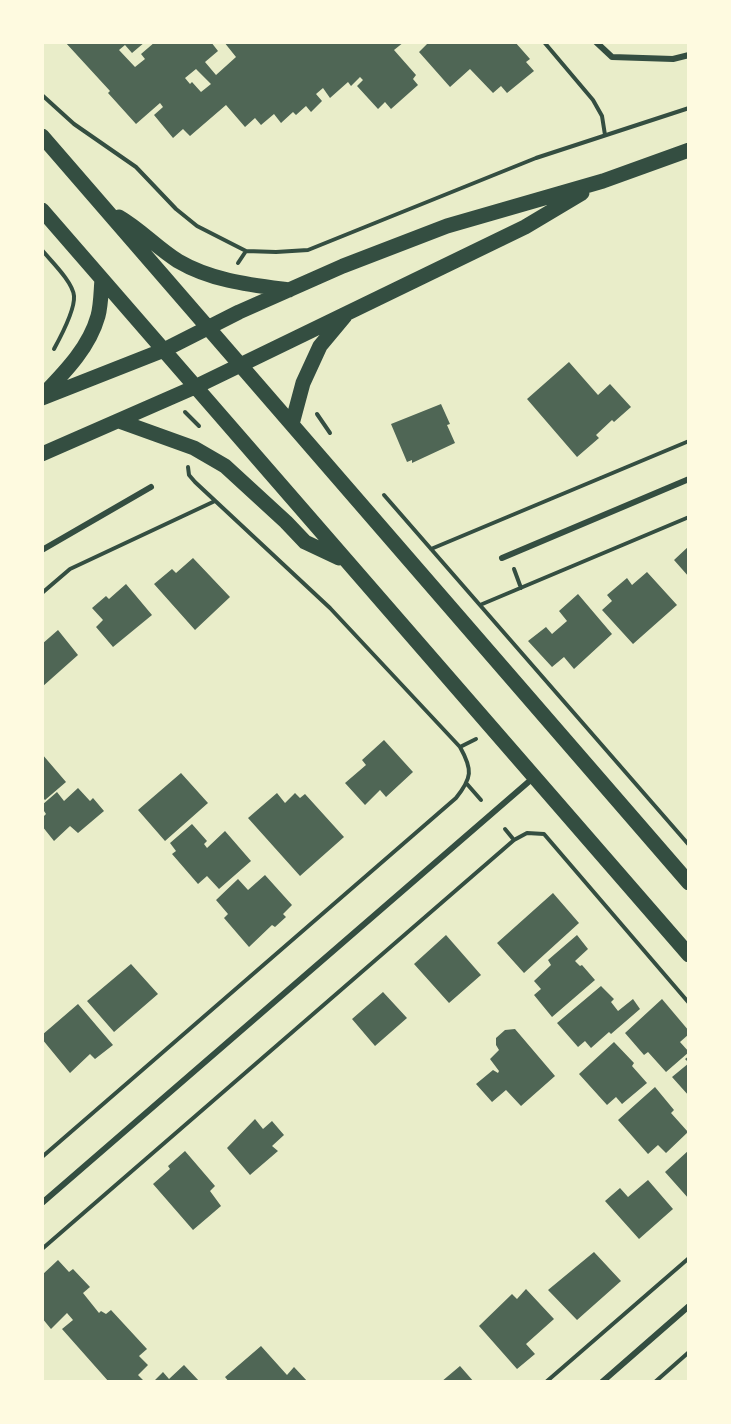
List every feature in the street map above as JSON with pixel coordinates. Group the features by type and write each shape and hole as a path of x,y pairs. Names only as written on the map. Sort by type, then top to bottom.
{"main road":[{"path":"42,136 689,883"},
{"path":"42,397 164,350 343,266 447,226 603,181 689,150"},
{"path":"42,454 195,387 525,227 603,181"},
{"path":"42,210 689,955"},
{"path":"106,210 132,225 178,260 203,273 239,283 289,290"},
{"path":"42,397 86,346 98,315 102,279"},
{"path":"292,424 303,383 320,346 349,311"},
{"path":"118,421 194,448 225,466 305,542 345,560"}],"street":[{"path":"596,42 612,57 673,59 689,55"},
{"path":"502,558 689,479"},
{"path":"42,550 151,487"},
{"path":"42,1203 533,777"},
{"path":"602,1382 689,1306"}],"path":[{"path":"544,42 593,100 602,116 604,135"},
{"path":"42,95 74,124 136,167 176,209 196,226 246,251 276,252 308,250 536,158 689,108"},
{"path":"42,250 70,285 74,296 72,307 50,356"},
{"path":"315,405 316,413 336,440"},
{"path":"431,549 689,441"},
{"path":"42,1157 456,798 467,784 470,772 460,747 330,608 189,475 188,468 191,458"},
{"path":"380,490 689,845"},
{"path":"42,593 70,568 215,501"},
{"path":"480,605 689,517"},
{"path":"467,784 481,800"},
{"path":"505,829 514,840"},
{"path":"42,1249 514,840 527,833 544,834 689,1003"},
{"path":"546,1382 689,1258"},
{"path":"655,1382 689,1352"}],"building":[{"path":"65,42 145,42 132,53 125,45 119,50 135,67 145,59 141,54 155,42 161,44 164,42 211,42 218,51 205,62 216,75 236,57 224,42 404,42 394,50 416,75 413,79 418,85 391,109 385,102 378,109 357,86 363,80 360,77 351,86 348,82 330,98 323,88 316,94 322,101 311,112 306,106 296,115 293,112 281,123 274,114 261,125 255,118 245,127 226,105 190,136 183,129 173,138 154,115 163,107 160,103 136,124 108,93 110,91","holes":["196,69 211,84 201,92 185,78"]},
{"path":"429,42 515,42 530,59 526,62 534,71 507,93 501,86 493,93 470,69 450,87 419,52"},
{"path":"569,362 598,395 610,384 631,407 614,422 612,420 596,435 599,438 577,457 527,399"},
{"path":"441,404 455,443 412,463 412,460 407,462 391,424"},
{"path":"689,546 689,577 674,560"},
{"path":"193,558 230,597 195,630 154,584 172,569 176,573"},
{"path":"647,572 677,605 633,644 602,610 612,601 607,595 627,578 632,585"},
{"path":"126,584 152,615 113,647 96,627 103,620 92,608 106,596 109,599"},
{"path":"578,594 612,634 574,669 564,657 552,667 528,641 546,627 552,634 567,621 559,611"},
{"path":"58,630 78,655 42,687 42,644"},
{"path":"384,740 413,772 386,797 380,790 365,805 345,783 366,765 362,760"},
{"path":"42,754 66,782 45,800 42,797"},
{"path":"181,773 208,803 165,841 138,810"},
{"path":"78,788 90,801 93,798 104,811 78,833 70,826 54,841 42,826 42,818 46,814 42,805 57,792 64,801"},
{"path":"277,793 285,803 295,793 300,798 305,794 344,837 300,876 248,818"},
{"path":"192,824 207,841 204,844 207,848 225,831 251,861 219,889 207,876 198,884 172,854 176,851 170,843"},
{"path":"265,875 292,905 283,914 286,917 275,927 272,925 249,947 224,918 228,914 216,900 238,879 248,890"},
{"path":"553,893 579,923 524,973 497,943"},
{"path":"446,935 481,975 449,1003 414,964"},
{"path":"577,935 588,949 575,961 580,966 582,965 595,980 552,1017 534,995 541,989 534,981 551,965 548,960"},
{"path":"131,964 158,994 114,1032 87,1001"},
{"path":"601,986 614,999 611,1002 618,1011 633,999 640,1009 591,1048 585,1041 578,1047 557,1023"},
{"path":"383,992 407,1018 375,1046 352,1019"},
{"path":"662,999 689,1031 689,1034 680,1042 689,1052 666,1072 648,1052 644,1055 625,1033"},
{"path":"78,1004 113,1045 95,1059 90,1054 70,1073 42,1039 42,1035"},
{"path":"515,1029 555,1076 521,1106 506,1090 492,1102 476,1084 493,1070 498,1073 499,1071 490,1059 499,1050 496,1038 505,1030"},
{"path":"614,1042 634,1063 632,1066 647,1083 622,1104 616,1097 607,1105 579,1074"},
{"path":"689,1063 689,1096 672,1077"},
{"path":"655,1087 674,1110 671,1113 688,1132 666,1153 658,1145 648,1154 618,1120"},
{"path":"255,1119 263,1129 272,1121 284,1135 272,1146 278,1151 250,1175 227,1148"},
{"path":"689,1150 689,1199 665,1172"},
{"path":"185,1151 215,1186 210,1191 221,1206 193,1230 153,1184"},
{"path":"648,1180 673,1209 639,1239 605,1201 620,1188 628,1197"},
{"path":"594,1252 621,1281 577,1320 548,1290"},
{"path":"58,1260 69,1272 73,1269 90,1287 83,1293 99,1313 101,1311 106,1314 111,1310 147,1349 139,1356 148,1365 138,1375 145,1382 109,1382 62,1329 73,1320 67,1313 51,1329 42,1318 42,1275"},
{"path":"526,1289 554,1319 526,1344 535,1354 517,1369 479,1326 512,1294 517,1299"},
{"path":"261,1346 287,1375 294,1367 308,1382 229,1382 225,1377"},
{"path":"184,1365 200,1382 153,1382 163,1372 169,1379"},
{"path":"460,1366 474,1382 441,1382"}]}
